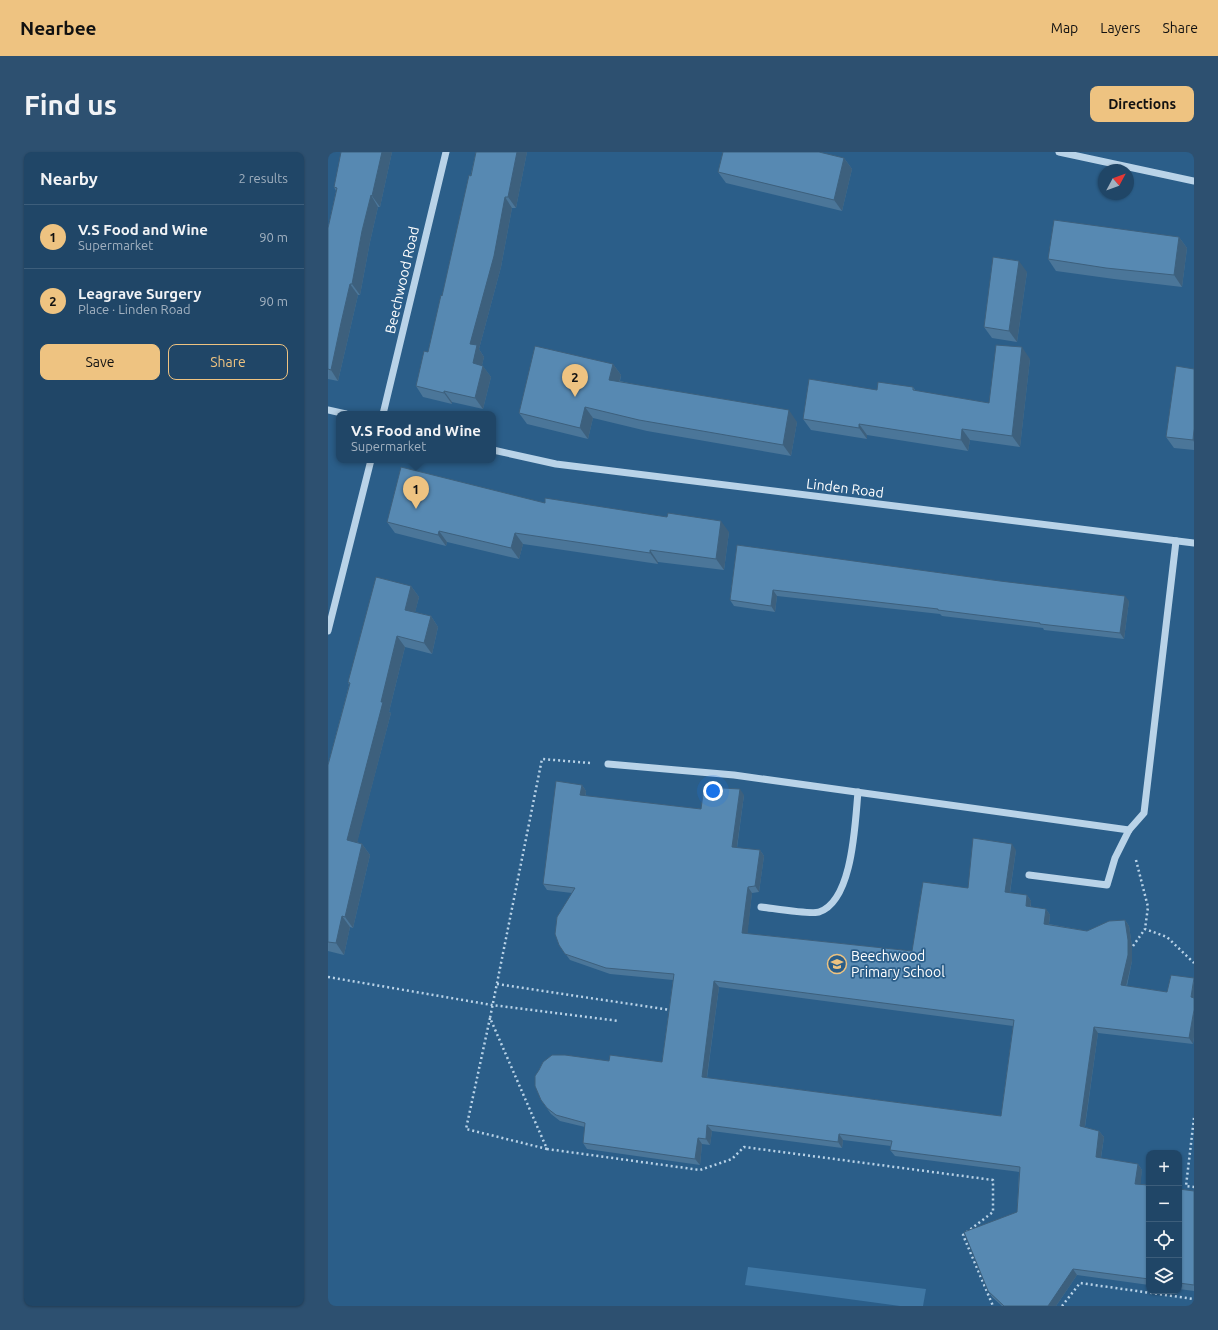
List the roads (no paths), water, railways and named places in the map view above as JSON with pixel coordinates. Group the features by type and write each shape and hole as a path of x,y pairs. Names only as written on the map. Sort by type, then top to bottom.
{"street":[{"name":"Beechwood Road","path":"384,411 446,152"},
{"path":"1059,152 1194,181"},
{"name":"Linden Road","path":"496,451 556,464 1194,544"},
{"path":"328,631 370,463"},
{"path":"1029,875 1107,885 1115,858 1129,830 1144,813 1176,541"},
{"path":"608,764 734,775 1129,830"},
{"path":"761,907 817,913 828,908 839,894 848,872 853,844 858,792"}],"place":[{"name":"Leagrave Surgery","path":"575,397"},
{"name":"V.S Food and Wine","path":"416,509"},
{"name":"Beechwood Primary School","path":"837,964"}]}
